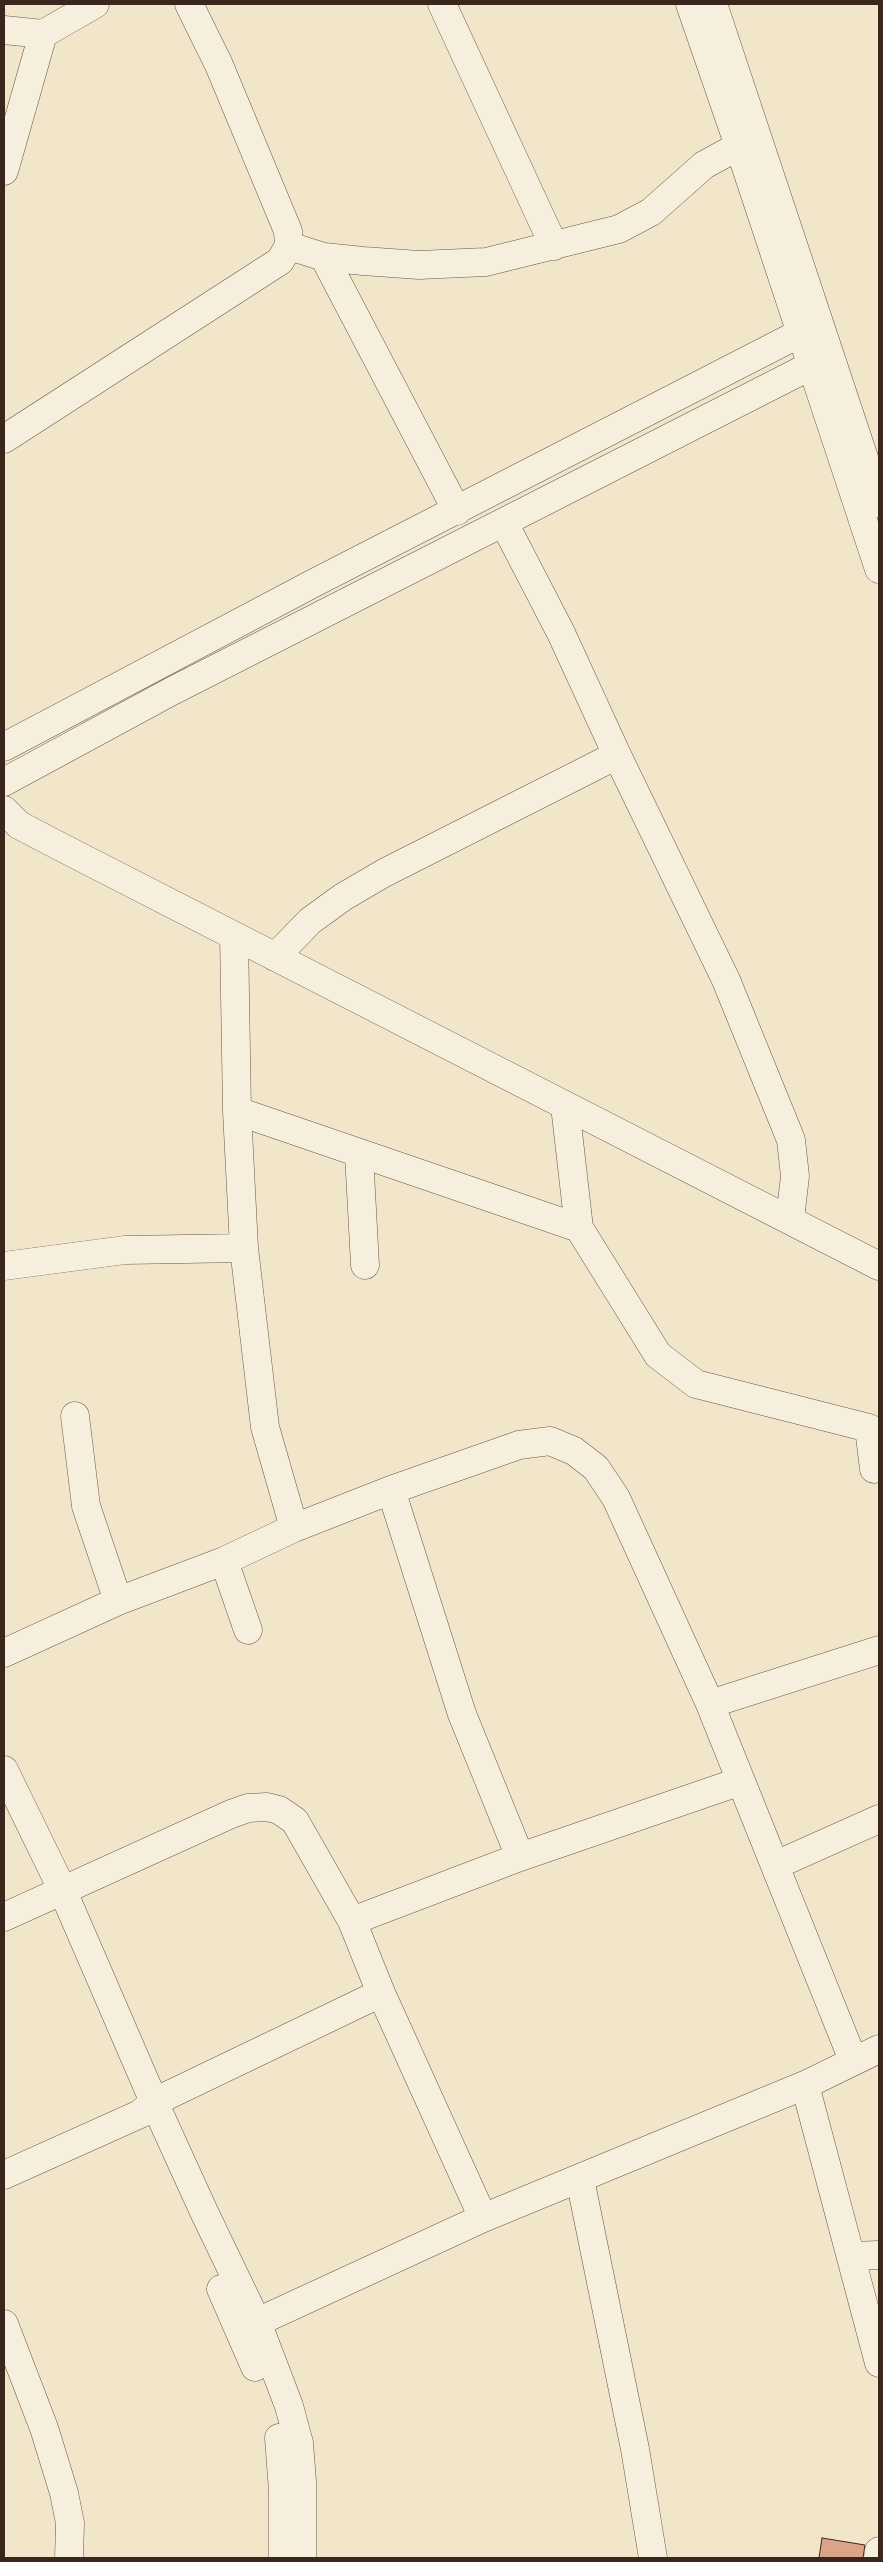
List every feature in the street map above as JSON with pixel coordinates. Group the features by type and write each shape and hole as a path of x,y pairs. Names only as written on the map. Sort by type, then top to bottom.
{"street":[{"path":"4,30 43,34 94,4"},
{"path":"4,439 280,261 289,246 288,231 219,65 189,4"},
{"path":"442,4 554,246"},
{"path":"690,4 740,146 790,298 809,328"},
{"path":"713,4 820,361 879,569"},
{"path":"4,170 43,34"},
{"path":"289,246 324,257 420,265 486,262 619,230 650,212 704,165 740,146"},
{"path":"324,257 457,510"},
{"path":"4,747 809,328"},
{"path":"820,361 879,503"},
{"path":"4,782 172,691 820,361"},
{"path":"504,523 561,633 617,755 726,980 792,1140 796,1176 790,1219"},
{"path":"275,957 310,921 343,897 384,873 617,755"},
{"path":"9,820 879,1266"},
{"path":"234,936 237,1111 244,1248 265,1427 294,1528"},
{"path":"565,1106 578,1228 658,1355 696,1384 870,1428 874,1469"},
{"path":"237,1111 578,1228"},
{"path":"360,1154 365,1265"},
{"path":"4,1266 125,1250 244,1248"},
{"path":"75,1416 86,1506 118,1601"},
{"path":"4,1653 118,1601 224,1561 294,1528 391,1490 519,1445 550,1441 574,1451 596,1468 616,1498 710,1704 853,2060"},
{"path":"391,1490 462,1714 520,1856"},
{"path":"224,1561 248,1630"},
{"path":"710,1704 879,1650"},
{"path":"4,1770 147,2108 205,2214 248,2326 274,2410 280,2445 284,2492 283,2558"},
{"path":"352,1922 520,1856 741,1781"},
{"path":"4,1917 231,1814 248,1808 267,1807 279,1810 294,1821 352,1922 381,1993 483,2218"},
{"path":"4,1810 56,1893"},
{"path":"776,1865 879,1819"},
{"path":"4,2175 147,2108 381,1993"},
{"path":"248,2326 483,2218 805,2084 879,2049"},
{"path":"805,2084 879,2363"},
{"path":"580,2179 635,2449 653,2558"},
{"path":"851,2256 879,2255"},
{"path":"4,2324 44,2428 64,2493 70,2523 69,2558"},
{"path":"248,2326 289,2406 299,2443 304,2518 302,2558"},
{"path":"878,2558 879,2551"}],"building":[{"path":"822,2538 865,2545 863,2558 819,2558"}]}
